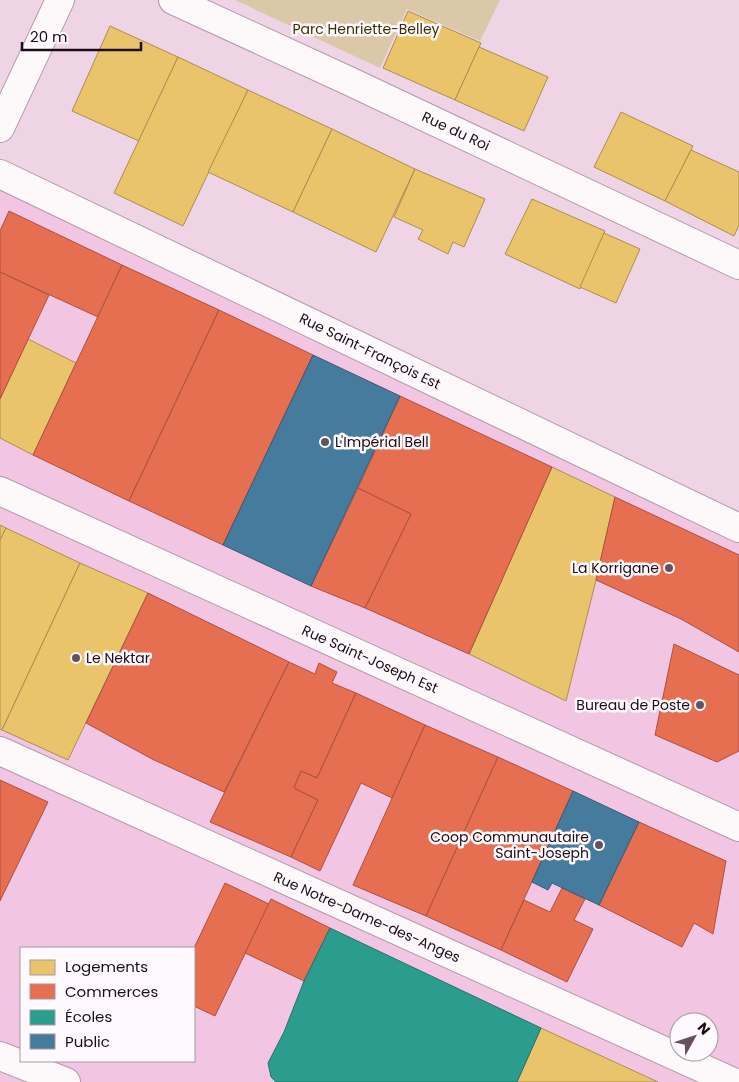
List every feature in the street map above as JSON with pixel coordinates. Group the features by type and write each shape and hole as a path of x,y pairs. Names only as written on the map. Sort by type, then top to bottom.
{"street":[{"path":"0,128 60,0"},
{"name":"Rue du Roi","path":"172,0 358,85 739,265"},
{"name":"Rue Saint-François Est","path":"0,174 739,528"},
{"name":"Rue Saint-Joseph Est","path":"0,490 739,827"},
{"name":"Rue Notre-Dame-des-Anges","path":"0,751 733,1082"},
{"path":"0,1056 66,1082"}],"shaded area":[{"path":"0,174 739,528 739,1082 0,1082"}],"green space":[{"name":"Parc Henriette-Belley","path":"235,0 500,0 480,41 407,9 380,68"}],"building: Logements":[{"path":"408,11 481,43 455,100 383,68"},
{"path":"110,26 178,57 139,141 72,111"},
{"path":"479,47 548,77 524,131 455,100"},
{"path":"178,57 248,90 183,226 114,193"},
{"path":"248,90 332,129 293,212 208,172"},
{"path":"621,112 693,146 665,201 594,167"},
{"path":"332,129 415,169 376,252 293,212"},
{"path":"691,150 739,172 739,225 734,236 665,201"},
{"path":"415,169 485,199 464,247 453,242 448,254 418,239 423,230 394,217"},
{"path":"532,199 605,231 580,289 505,254"},
{"path":"604,233 640,249 616,303 580,287"},
{"path":"28,339 76,363 33,455 0,438 0,399"},
{"path":"552,467 615,497 566,701 469,654"},
{"path":"0,525 6,528 0,540"},
{"path":"6,528 80,563 2,730 0,729 0,540"},
{"name":"Le Nektar","path":"80,563 148,593 68,760 2,730"},
{"path":"541,1028 658,1082 517,1082"}],"building: Commerces":[{"path":"9,211 122,265 98,317 0,272 0,231"},
{"path":"122,265 219,310 129,501 33,455"},
{"path":"0,272 49,295 0,399"},
{"path":"219,310 313,355 223,545 129,501"},
{"path":"400,396 552,467 469,654 365,608 411,514 358,488"},
{"path":"358,488 411,514 365,608 311,586"},
{"name":"La Korrigane","path":"615,497 739,555 739,652 681,619 596,580"},
{"path":"148,593 289,662 224,792 152,759 86,723"},
{"name":"Bureau de Poste","path":"674,644 739,675 739,751 717,762 655,735"},
{"path":"289,662 315,674 319,663 337,672 332,683 356,693 317,778 301,771 294,788 318,800 291,857 210,822"},
{"path":"356,693 425,725 392,798 361,783 320,871 291,857 318,800 294,788 301,771 317,778"},
{"path":"425,725 498,757 426,916 353,885"},
{"path":"498,757 573,791 501,950 426,916"},
{"path":"0,780 48,802 0,901"},
{"path":"639,822 726,861 713,934 694,923 682,947 599,905"},
{"path":"225,883 269,904 215,1016 195,1006 194,947"},
{"path":"562,888 585,899 574,920 593,929 567,982 501,950 524,900 550,912"},
{"path":"271,899 330,928 304,981 245,953"}],"building: Écoles":[{"path":"330,928 541,1028 517,1082 276,1082 271,1077 268,1063 284,1032 304,981"}],"building: Public":[{"name":"L'Impérial Bell","path":"313,355 400,396 311,586 223,545"},
{"path":"573,791 639,822 599,905 552,883 548,890 532,882"}],"place":[{"name":"L'Impérial Bell","path":"325,442"},
{"name":"La Korrigane","path":"669,568"},
{"name":"Le Nektar","path":"76,658"},
{"name":"Bureau de Poste","path":"700,705"},
{"name":"Coop Communautaire Saint-Joseph","path":"599,845"}]}
